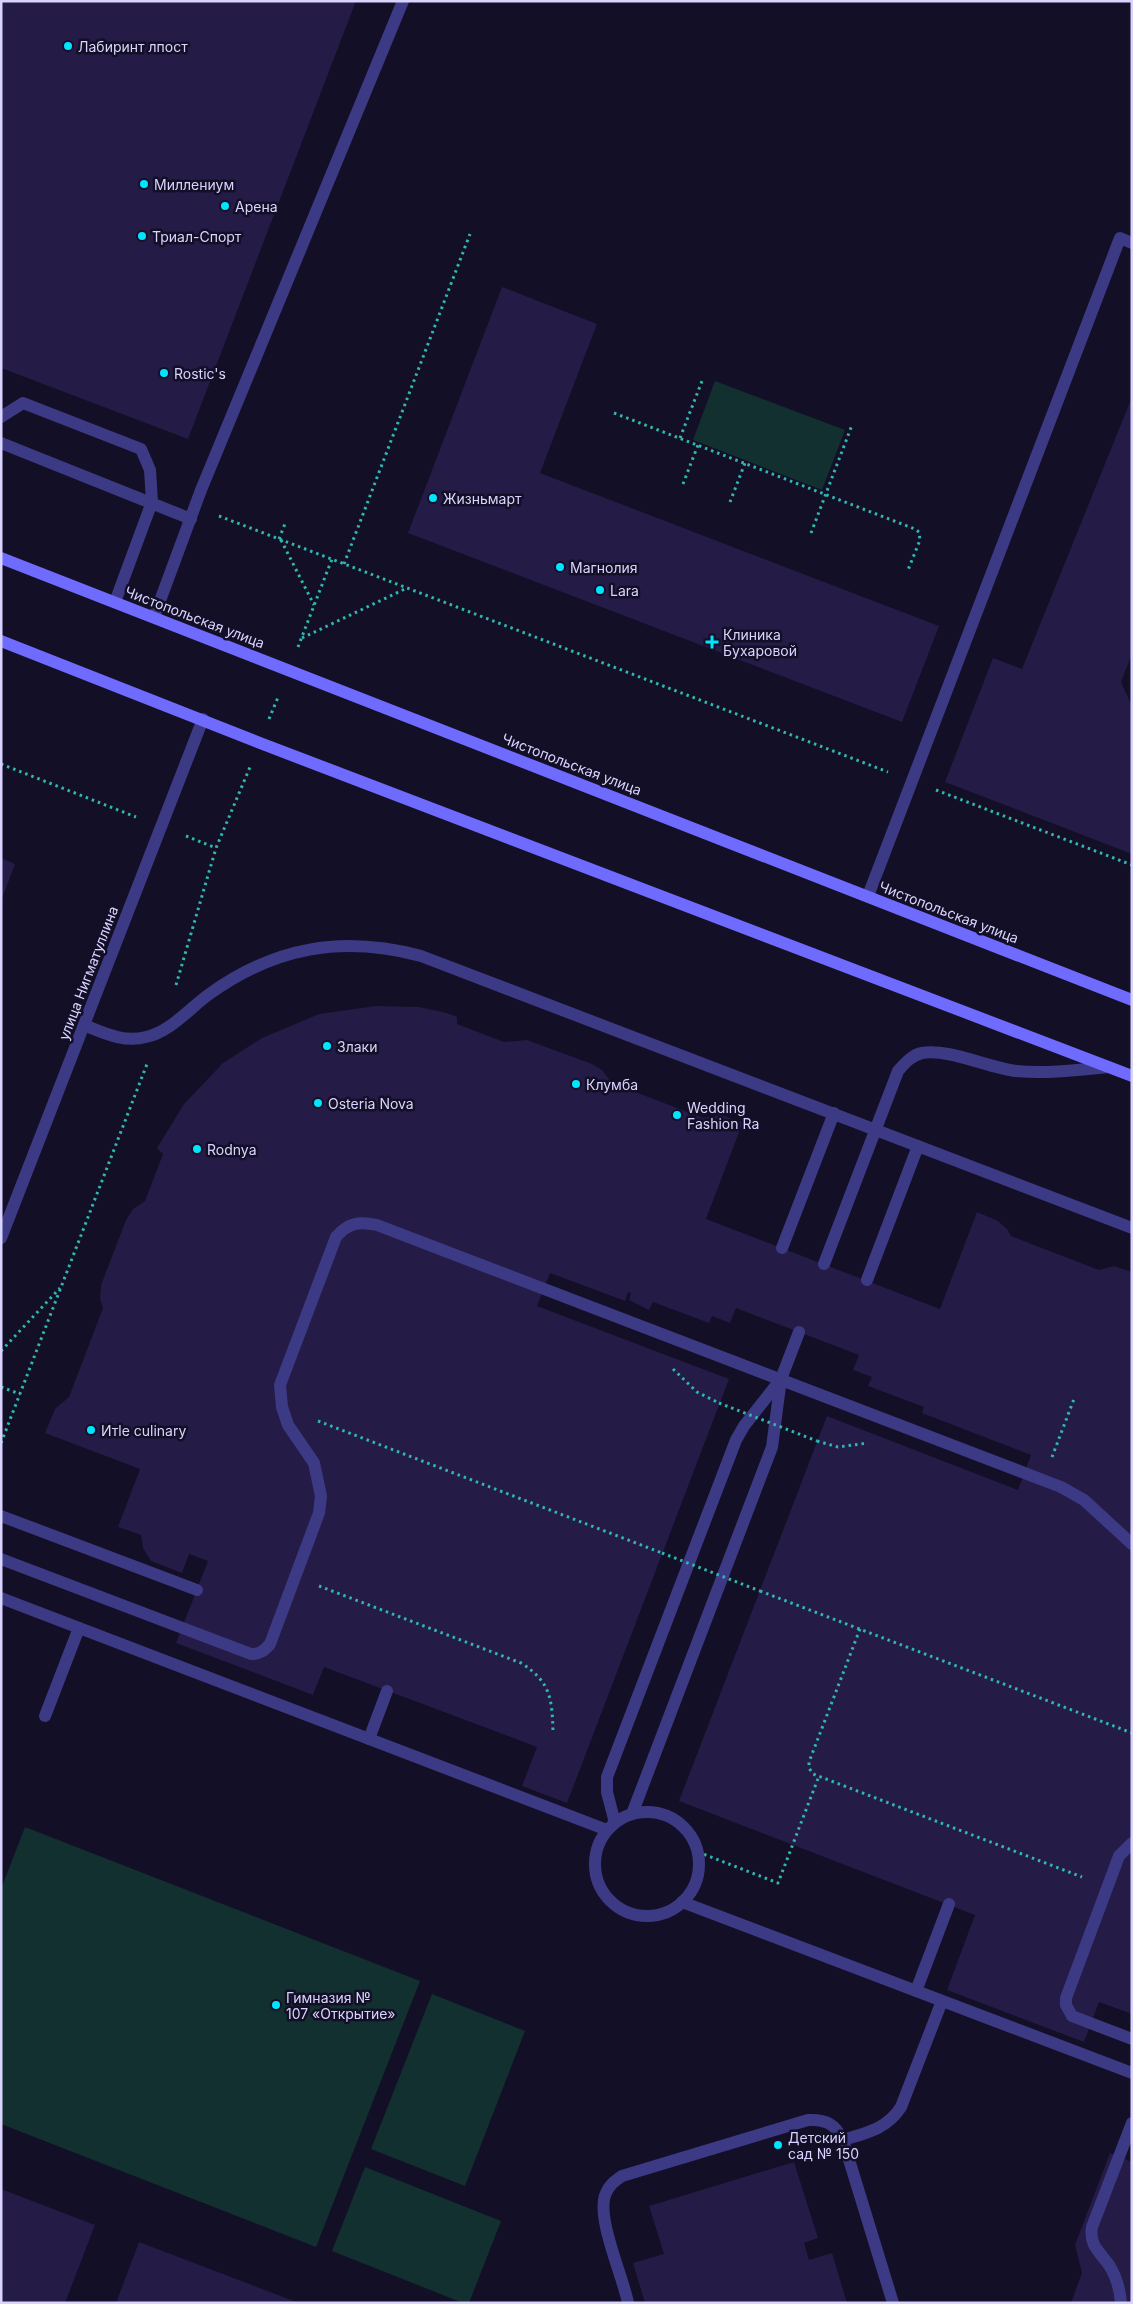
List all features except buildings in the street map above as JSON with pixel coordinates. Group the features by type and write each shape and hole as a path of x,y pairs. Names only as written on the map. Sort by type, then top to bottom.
{"main road":[{"name":"Чистопольская улица","path":"1,558 1132,1000"},
{"path":"1,641 260,743 1132,1076"}],"street":[{"path":"154,617 201,490 403,1"},
{"path":"868,896 1120,238 1132,242"},
{"path":"1,417 23,403 141,449 150,470 152,502 115,602"},
{"path":"1,443 191,519"},
{"name":"улица Нигматуллина","path":"1,1238 203,719"},
{"path":"84,1025 112,1036 129,1039 144,1038 159,1033 229,979 260,964 300,950 337,946 394,949 421,956 1132,1228"},
{"path":"824,1264 898,1071 906,1062 923,1053 938,1053 1016,1071 1059,1071 1108,1067"},
{"path":"782,1248 834,1113"},
{"path":"867,1280 918,1146"},
{"path":"1,1559 251,1654 259,1654 270,1644 320,1513 321,1496 314,1463 288,1425 282,1407 280,1385 336,1238 342,1230 351,1224 362,1222 377,1225 1069,1491 1084,1500 1132,1544"},
{"path":"632,1814 772,1447 780,1379 799,1332"},
{"path":"611,1827 607,1792 609,1773 736,1440 744,1426 780,1379"},
{"path":"1,1516 197,1590"},
{"path":"1,1598 369,1739 611,1827"},
{"path":"45,1716 79,1628"},
{"path":"369,1739 388,1691"},
{"path":"644,1812 668,1816 687,1830 698,1852 697,1879 691,1891 672,1910 647,1916 634,1914 611,1901 603,1891 595,1866 596,1853 611,1827 632,1814 644,1812"},
{"path":"1132,1843 1119,1856 1067,1992 1066,2006 1072,2016 1132,2039"},
{"path":"682,1902 1132,2073"},
{"path":"916,1991 949,1904"},
{"path":"843,2140 879,2129 896,2115 901,2107 942,2001"},
{"path":"628,2303 604,2219 603,2204 611,2185 622,2176 808,2120 820,2119 830,2123 837,2129 843,2140 893,2303"},
{"path":"1121,2303 1110,2266 1092,2243 1091,2235 1092,2227 1132,2123"}],"path":[{"path":"344,564 470,234"},
{"path":"680,438 702,381"},
{"path":"614,413 826,494 919,532 920,540 908,570"},
{"path":"811,533 852,424"},
{"path":"683,484 698,445"},
{"path":"730,502 744,463"},
{"path":"201,490 215,513 344,564 1132,864"},
{"path":"286,521 280,539 314,605"},
{"path":"175,989 216,848 260,743 332,559"},
{"path":"301,638 407,588"},
{"path":"1,764 216,848"},
{"path":"1,1443 159,1033"},
{"path":"1,1351 62,1286"},
{"path":"1,1387 20,1394"},
{"path":"719,1403 817,1441"},
{"path":"282,1407 1132,1733"},
{"path":"296,1577 521,1662 532,1670 548,1689 552,1700 553,1732"},
{"path":"860,1629 809,1762 810,1771 1107,1886"},
{"path":"698,1852 778,1883 819,1776"}],"green space":[{"path":"715,381 845,430 822,490 693,440"},
{"path":"25,1827 420,1981 316,2247 1,2124 1,1889"},
{"path":"432,1994 525,2031 465,2186 371,2149"},
{"path":"365,2167 501,2221 469,2303 463,2303 332,2251"}],"place":[{"name":"Лабиринт лпост","path":"68,46"},
{"name":"Миллениум","path":"144,184"},
{"name":"Арена","path":"225,206"},
{"name":"Триал-Спорт","path":"142,236"},
{"name":"Rostiс's","path":"164,373"},
{"name":"Жизньмарт","path":"433,498"},
{"name":"Магнолия","path":"560,567"},
{"name":"Lara","path":"600,590"},
{"name":"Клиника Бухаровой","path":"712,642"},
{"name":"Злаки","path":"327,1046"},
{"name":"Клумба","path":"576,1084"},
{"name":"Osteria Nova","path":"318,1103"},
{"name":"Wedding Fashion Ra","path":"677,1115"},
{"name":"Rodnya","path":"197,1149"},
{"name":"Итle culinary","path":"91,1430"},
{"name":"Гимназия № 107 «Открытие»","path":"276,2005"},
{"name":"Детский сад № 150","path":"778,2145"}]}
